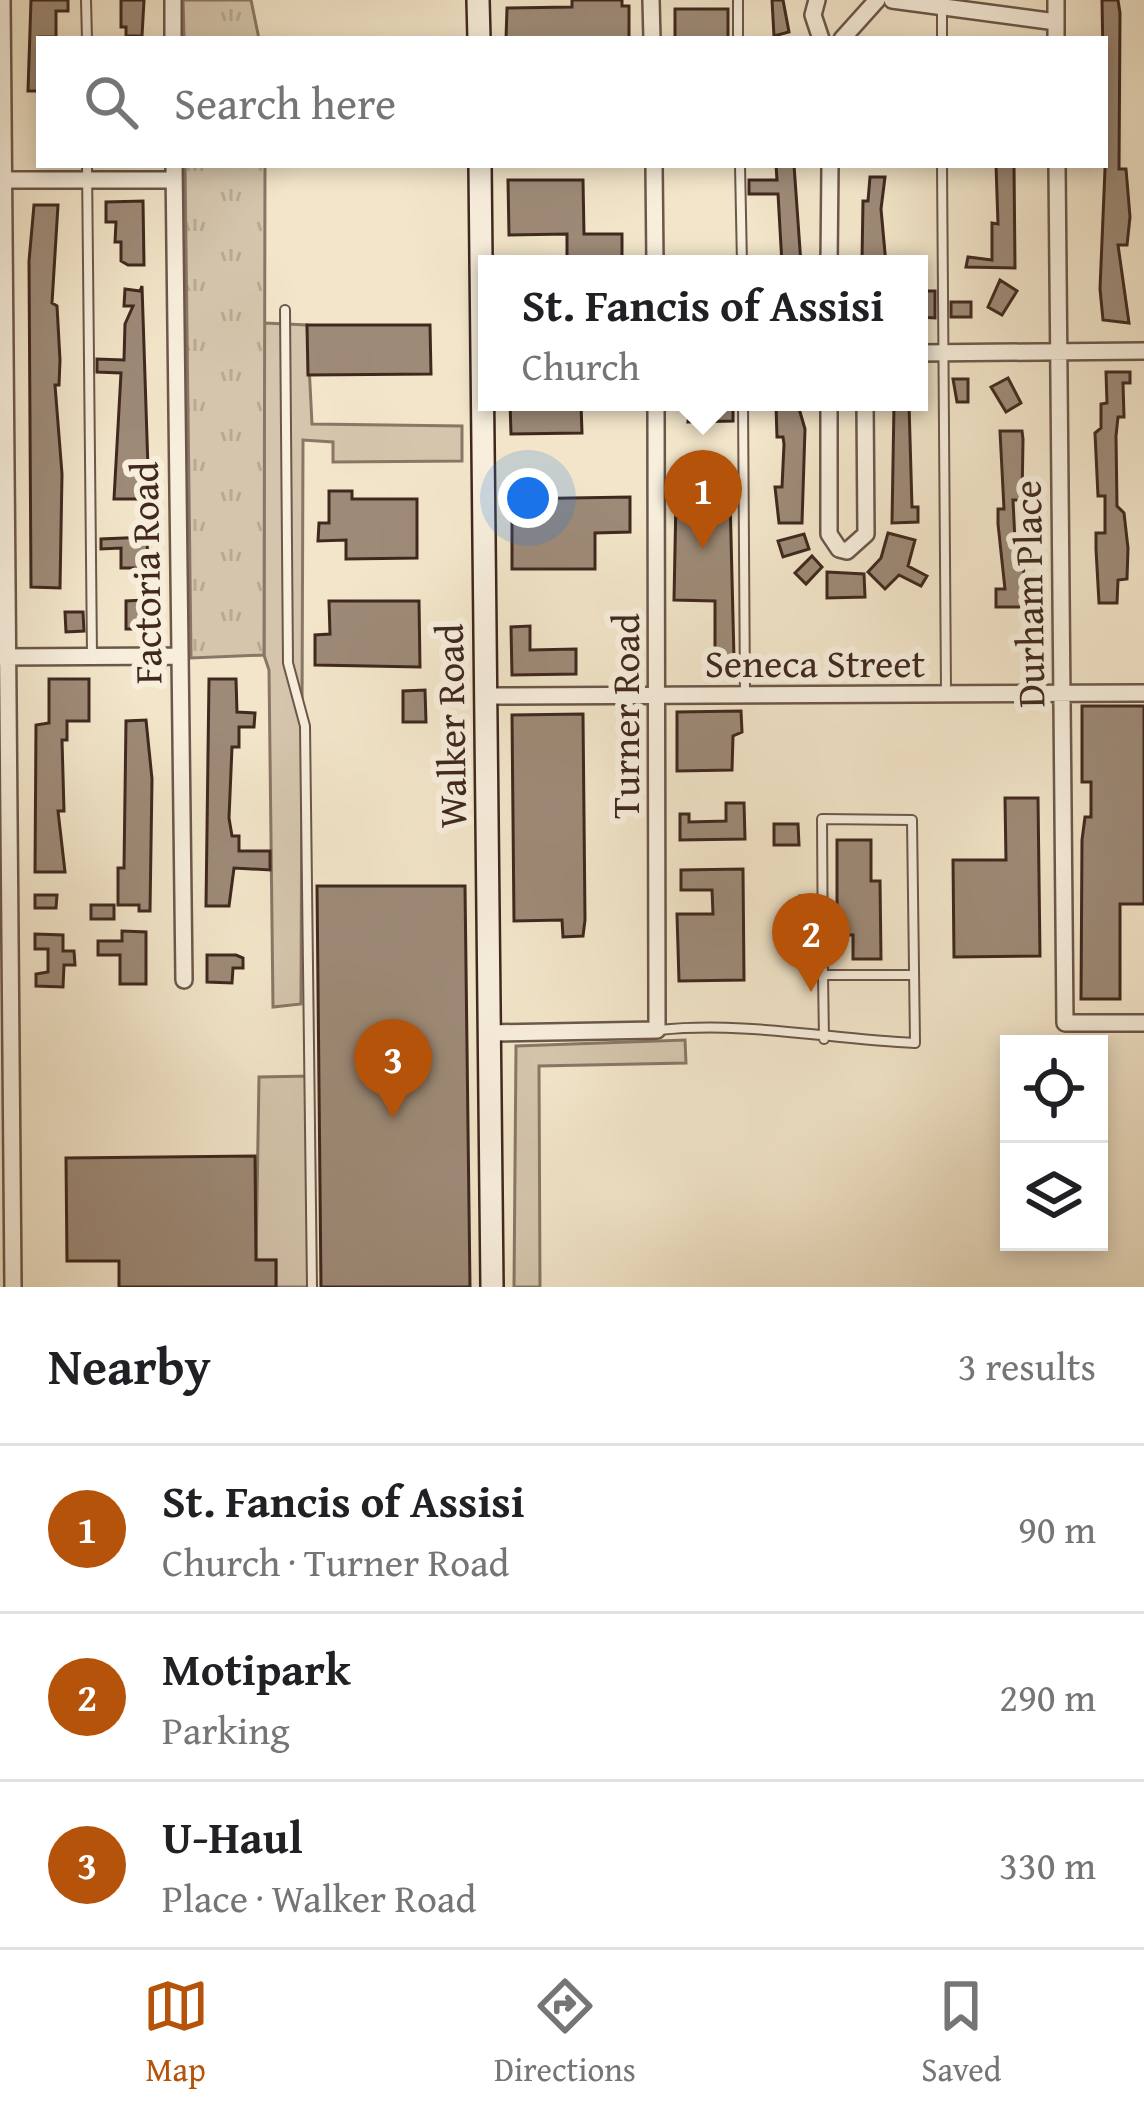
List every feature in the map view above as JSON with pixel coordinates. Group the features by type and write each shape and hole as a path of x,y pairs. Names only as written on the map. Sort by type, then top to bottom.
{"main road":[{"path":"478,0 478,36"},
{"name":"Walker Road","path":"480,168 482,255"},
{"name":"Walker Road","path":"484,411 492,1287"}],"street":[{"path":"2,0 6,1134 13,1287"},
{"path":"173,0 173,36"},
{"path":"651,0 652,36"},
{"path":"817,0 813,15 820,36"},
{"path":"845,36 877,0"},
{"path":"892,0 1056,30 1056,0"},
{"path":"653,168 655,255"},
{"path":"830,168 830,255"},
{"name":"Durham Place","path":"1058,168 1065,1023 1144,1023"},
{"path":"2,180 88,172 174,172"},
{"name":"Factoria Road","path":"174,172 184,980"},
{"path":"928,353 1144,350"},
{"name":"Turner Road","path":"656,411 657,1030"},
{"path":"829,411 829,535 838,549 848,551 866,533 865,411"},
{"path":"4,657 178,656"},
{"name":"Seneca Street","path":"485,696 1144,693"},
{"path":"489,1033 657,1030"}],"lane":[{"path":"86,0 87,36"},
{"path":"738,0 738,36"},
{"path":"942,36 943,7"},
{"path":"740,168 742,255"},
{"path":"942,168 946,694"},
{"path":"88,172 92,656"},
{"path":"285,310 289,663 305,726 312,1287"},
{"path":"743,411 745,695"},
{"path":"657,1030 759,1026 824,1039 915,1043 912,820 822,819 824,1039"},
{"path":"824,975 914,975"}],"green space":[{"path":"183,0 251,0 258,36 184,36"},
{"path":"185,168 265,168 264,655 191,658"},
{"path":"264,323 307,325 312,424 462,426 462,461 333,462 333,442 303,440 301,1004 273,1007 269,670 264,655"},
{"path":"685,1040 686,1063 539,1066 540,1287 514,1287 516,1046"},
{"path":"311,1076 312,1287 276,1287 276,1260 256,1260 259,1077"}],"building":[{"path":"31,0 68,0 68,11 56,11 56,36 36,36 36,91 28,91"},
{"path":"121,0 144,0 142,36 126,36 126,27 121,27"},
{"path":"572,0 622,0 622,6 629,6 629,36 506,36 507,8 572,7"},
{"path":"772,0 783,0 789,32 774,36"},
{"path":"1102,0 1118,0 1119,169 1126,169 1130,217 1127,245 1118,245 1129,323 1103,320 1100,289 1108,168 1108,36 1103,36"},
{"path":"675,9 728,9 728,36 675,36"},
{"path":"776,168 794,168 800,255 781,255 778,194 749,194 749,180 777,180"},
{"path":"996,168 1014,168 1015,268 966,267 968,257 992,260 992,223 998,224"},
{"path":"870,177 885,177 881,209 885,255 862,255 863,201 868,201"},
{"path":"508,180 583,180 584,234 622,234 622,255 567,255 567,234 509,235"},
{"path":"143,201 144,265 128,265 121,261 121,242 115,242 116,222 106,222 106,202"},
{"path":"34,205 58,205 52,303 57,306 60,360 59,385 55,385 62,474 60,588 31,587 29,261"},
{"path":"1000,280 1017,291 1002,315 988,307"},
{"path":"142,286 149,499 114,499 121,373 97,372 97,359 124,360 125,324 133,306 124,306 125,289 140,291"},
{"path":"928,291 935,291 935,318 928,318"},
{"path":"951,302 971,302 971,317 951,317"},
{"path":"307,325 430,325 431,374 308,375"},
{"path":"1106,372 1130,372 1130,383 1123,383 1124,417 1118,417 1116,436 1117,506 1124,513 1128,548 1127,579 1118,580 1117,603 1099,603 1096,549 1096,533 1105,533 1105,496 1098,496 1095,433 1101,428 1101,404 1107,403"},
{"path":"1008,378 1021,403 1006,412 991,387"},
{"path":"953,379 968,379 968,402 957,402"},
{"path":"510,411 581,411 582,433 511,434"},
{"path":"690,411 733,411 733,421 688,422"},
{"path":"776,411 800,411 805,429 802,523 779,523 775,487 782,487 784,444 783,437 777,437"},
{"path":"894,411 909,411 912,507 918,507 918,522 892,523"},
{"path":"1000,431 1022,431 1022,500 1013,500 1016,562 1023,562 1026,607 996,607 996,589 1005,589 998,524 998,509 1004,509"},
{"path":"329,491 352,491 352,499 417,499 417,558 346,559 346,540 318,541 319,523 329,523"},
{"path":"630,497 630,532 595,533 595,569 512,569 512,499"},
{"path":"730,497 734,658 715,658 715,601 674,600 676,499"},
{"path":"888,533 915,540 908,566 927,576 921,586 899,575 885,589 868,572 881,558"},
{"path":"804,534 809,549 783,557 778,541"},
{"path":"147,537 148,568 121,568 121,548 101,549 101,539"},
{"path":"812,556 822,567 806,584 795,573"},
{"path":"827,572 864,574 865,597 827,598"},
{"path":"144,600 144,629 126,629 126,601"},
{"path":"329,601 419,601 420,667 315,665 315,635 330,634"},
{"path":"65,612 83,612 84,631 66,632"},
{"path":"530,626 530,650 576,649 576,674 512,675 511,627"},
{"path":"49,679 89,679 89,721 67,721 67,740 62,740 64,811 58,811 65,872 35,872 36,725 49,723"},
{"path":"209,679 236,679 237,712 255,713 254,727 239,727 239,747 232,747 229,818 232,836 239,836 239,851 270,851 270,870 234,868 229,906 206,906"},
{"path":"425,690 426,722 403,722 403,691"},
{"path":"1082,706 1144,706 1144,904 1120,904 1120,999 1081,999 1082,840 1085,817 1091,817 1091,782 1082,782"},
{"path":"741,711 742,732 733,736 732,770 677,771 677,712"},
{"path":"583,714 585,920 583,936 563,937 562,920 514,921 512,715"},
{"path":"146,720 152,779 150,911 139,911 139,905 118,905 118,868 124,868 126,721"},
{"path":"1005,798 1038,798 1040,956 954,957 953,860 1006,860"},
{"path":"726,803 744,803 745,839 680,840 680,814 689,814 689,822 726,821"},
{"path":"774,824 798,824 799,845 774,845"},
{"path":"837,840 871,840 871,881 880,881 881,959 853,959 853,935 837,935"},
{"path":"743,869 744,980 679,981 677,914 713,914 712,890 681,890 681,870"},
{"path":"317,886 465,886 470,1287 321,1287"},
{"path":"35,895 57,895 56,908 35,908"},
{"path":"800,896 814,896 815,943 801,943"},
{"path":"91,905 114,905 114,919 91,919"},
{"path":"122,931 146,932 146,984 120,984 120,955 98,955 98,941 122,941"},
{"path":"35,934 63,935 63,951 74,951 75,965 64,965 63,987 36,986 36,974 48,972 48,949 35,949"},
{"path":"207,955 236,955 243,958 243,968 233,968 232,983 207,982"},
{"path":"255,1156 256,1260 276,1260 276,1287 119,1287 119,1261 67,1261 66,1158"}],"place":[{"name":"St. Fancis of Assisi","path":"703,549"},
{"name":"Motipark","path":"811,992"},
{"name":"U-Haul","path":"393,1118"}]}
